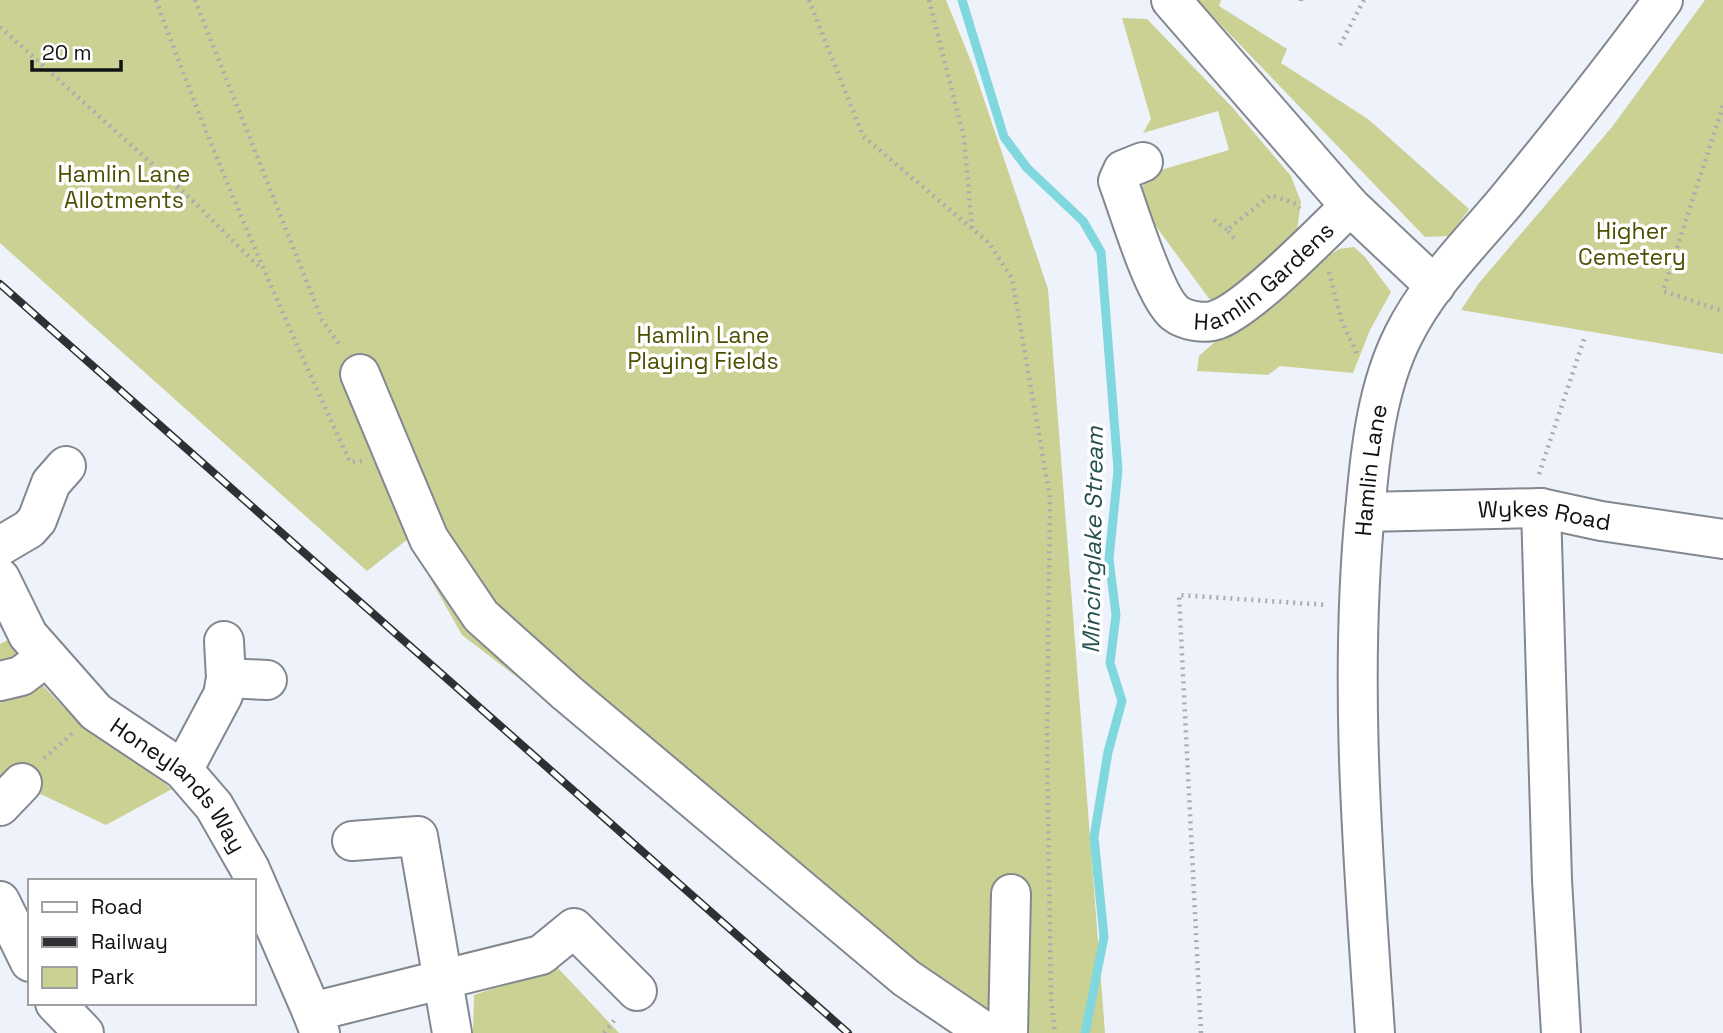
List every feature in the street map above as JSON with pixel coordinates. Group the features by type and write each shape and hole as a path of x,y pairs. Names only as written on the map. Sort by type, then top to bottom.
{"street":[{"name":"Hamlin Gardens","path":"1171,0 1350,206 1436,286"},
{"name":"Hamlin Lane","path":"1375,1033 1363,813 1357,607 1371,453 1383,391 1403,336 1436,286 1599,89 1663,0"},
{"name":"Hamlin Gardens","path":"1143,162 1123,170 1118,181 1160,292 1175,313 1191,321 1215,321 1245,302 1350,206"},
{"path":"360,374 429,539 481,616 566,693 906,978 987,1033"},
{"path":"0,546 29,530 37,520 51,483 66,466"},
{"path":"1534,509 1562,1033"},
{"name":"Wykes Road","path":"1365,512 1534,509 1601,522 1723,539"},
{"name":"Honeylands Way","path":"0,578 28,635 96,712 183,770 214,806 254,879"},
{"path":"0,681 21,676 46,657"},
{"path":"183,770 214,714 225,659 267,680"},
{"path":"352,841 418,836 452,1033"},
{"name":"Honeylands Way","path":"256,883 316,1023"},
{"path":"1008,1033 1011,894"},
{"path":"0,901 28,958"},
{"path":"316,1023 443,980 541,955 574,928 636,991"}],"path":[{"path":"156,0 206,137 349,462 374,459"},
{"path":"195,0 322,320 360,374"},
{"path":"809,0 863,136 989,243 1012,278 1050,498 1047,747 1055,1033"},
{"path":"929,0 964,138 971,228"},
{"path":"1340,45 1364,0"},
{"path":"0,27 191,200 263,271"},
{"path":"1723,106 1663,290 1723,311"},
{"path":"1227,230 1271,195 1296,204 1320,236 1342,323 1362,364 1357,383 1383,391"},
{"path":"1214,220 1234,238"},
{"path":"1534,509 1584,338"},
{"path":"1201,1033 1179,595 1357,607"},
{"path":"11,795 41,761 96,712"}],"green space":[{"name":"Hamlin Lane Playing Fields","path":"0,0 946,0 972,64 1048,289 1105,1033 950,1033 612,750 462,635 408,539 367,571 0,243"},
{"path":"1197,0 1221,0 1219,6 1287,49 1281,63 1368,119 1469,209 1450,236 1425,237"},
{"name":"Higher Cemetery","path":"1705,0 1723,0 1723,354 1461,310 1479,283 1612,127"},
{"path":"1122,18 1147,19 1232,107 1291,176 1301,202 1297,230 1216,308 1141,206 1139,190 1154,172 1229,150 1218,111 1143,133 1151,119"},
{"path":"1354,247 1365,257 1391,292 1370,330 1353,373 1280,366 1268,375 1197,371 1199,356 1217,340 1260,315 1328,256 1339,249"},
{"path":"15,636 35,677 64,708 172,789 106,825 32,790 0,781 0,644"},
{"path":"557,967 619,1033 473,1033 474,995"}],"waterway":[{"name":"Mincinglake Stream","path":"962,0 1004,137 1027,168 1083,221 1101,252 1118,470 1109,559 1116,615 1110,663 1122,701 1108,752 1094,837 1104,937 1085,1033"}],"railway":[{"path":"0,284 848,1033"}],"park label":[{"name":"Hamlin Lane Allotments","path":"124,187"}]}
